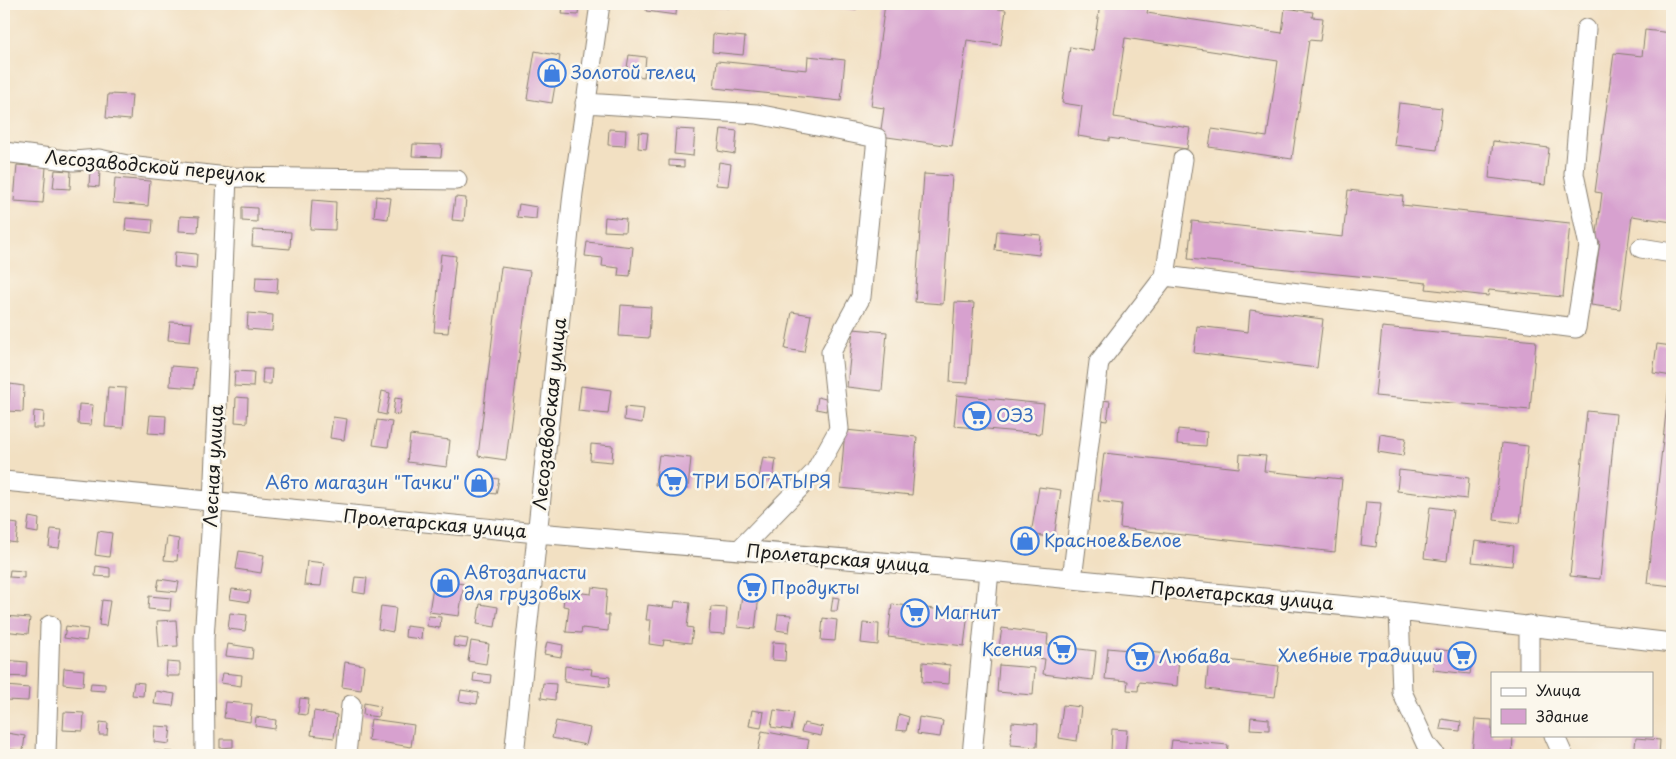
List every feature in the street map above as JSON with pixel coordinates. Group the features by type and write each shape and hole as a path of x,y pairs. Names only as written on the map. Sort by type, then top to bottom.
{"street":[{"name":"Лесозаводская улица","path":"514,755 573,193 600,4"},
{"path":"1165,276 1576,328 1589,246 1574,174 1586,29"},
{"path":"585,103 758,114 877,138 861,297 831,352 839,429 815,472 739,550"},
{"name":"Лесозаводской переулок","path":"4,152 74,161 99,159 137,168 227,177 458,180"},
{"path":"1072,579 1099,362 1165,276 1183,159"},
{"name":"Лесная улица","path":"205,755 204,639 213,502 227,177"},
{"path":"1641,248 1672,253"},
{"name":"Пролетарская улица","path":"4,481 538,533 1072,579 1400,611 1672,642"},
{"path":"972,755 989,571"},
{"path":"1400,611 1402,692 1426,744 1435,755"},
{"path":"46,755 50,624"},
{"path":"1529,625 1529,672"},
{"path":"346,755 351,706"},
{"path":"1554,736 1563,755"}],"building":[{"path":"563,4 579,4 578,15 562,14"},
{"path":"647,4 677,4 676,15 646,11"},
{"path":"729,4 729,8 702,5"},
{"path":"804,4 857,4 856,10"},
{"path":"885,4 972,4 1006,10 1001,45 967,40 952,146 880,136 884,108 871,106"},
{"path":"1100,4 1149,4 1147,13 1282,33 1285,8 1313,12 1312,17 1323,18 1320,41 1309,40 1292,159 1209,147 1212,129 1267,137 1278,61 1125,38 1114,117 1190,128 1187,149 1109,138 1109,141 1078,136 1082,106 1062,103 1070,47 1093,51"},
{"path":"1645,30 1672,33 1672,222 1632,216 1620,309 1591,305 1600,241 1596,241 1602,193 1595,192 1614,53 1642,56"},
{"path":"713,34 745,37 743,55 712,52"},
{"path":"535,51 560,56 552,103 527,99"},
{"path":"629,55 646,57 644,77 626,74"},
{"path":"808,56 845,60 841,101 714,88 717,61 807,70"},
{"path":"108,94 132,95 130,120 106,118"},
{"path":"1399,103 1442,108 1437,150 1394,145"},
{"path":"609,129 626,130 625,146 608,145"},
{"path":"676,129 695,130 693,156 674,154"},
{"path":"721,129 737,131 735,154 718,151"},
{"path":"639,132 648,133 646,149 638,148"},
{"path":"1493,141 1549,148 1545,185 1489,178"},
{"path":"413,144 442,145 441,157 412,156"},
{"path":"669,160 684,161 684,167 669,166"},
{"path":"719,162 731,164 728,186 716,185"},
{"path":"17,165 46,167 43,203 14,201"},
{"path":"90,169 100,170 99,187 89,186"},
{"path":"55,170 71,171 70,189 53,188"},
{"path":"924,174 952,176 943,304 915,302"},
{"path":"115,178 150,181 148,206 113,203"},
{"path":"1348,190 1403,196 1402,205 1570,223 1563,297 1489,290 1488,296 1426,289 1427,283 1188,259 1192,221 1343,237"},
{"path":"376,196 391,198 388,219 374,217"},
{"path":"455,197 466,198 464,221 452,220"},
{"path":"312,200 336,202 335,230 310,229"},
{"path":"519,204 537,207 536,219 517,217"},
{"path":"242,207 257,208 257,222 242,221"},
{"path":"180,216 199,217 198,232 179,231"},
{"path":"605,217 626,219 625,232 604,231"},
{"path":"126,218 153,220 152,233 125,230"},
{"path":"253,230 291,232 290,249 252,246"},
{"path":"997,231 1041,235 1039,255 995,250"},
{"path":"587,242 633,247 630,276 618,275 619,268 602,266 603,258 585,256"},
{"path":"175,252 197,254 196,269 174,267"},
{"path":"441,254 456,256 448,333 434,332"},
{"path":"501,267 530,271 506,460 478,456"},
{"path":"256,277 278,278 277,293 255,291"},
{"path":"955,302 974,303 968,383 950,382"},
{"path":"621,305 651,307 649,338 619,336"},
{"path":"1250,310 1323,319 1317,368 1194,353 1197,326 1248,332"},
{"path":"792,312 811,315 804,352 785,349"},
{"path":"248,313 273,315 272,331 247,329"},
{"path":"170,322 192,323 190,342 168,340"},
{"path":"1382,327 1536,341 1530,410 1375,396"},
{"path":"853,329 887,332 882,391 847,387"},
{"path":"1657,344 1672,346 1672,376 1653,373"},
{"path":"171,366 196,368 194,388 170,386"},
{"path":"263,369 272,369 271,384 262,384"},
{"path":"235,371 254,372 253,387 234,386"},
{"path":"1670,377 1672,378 1672,586 1647,583"},
{"path":"10,384 24,386 23,412 8,411"},
{"path":"581,386 611,390 608,414 578,411"},
{"path":"108,387 126,388 123,428 105,427"},
{"path":"382,391 390,393 386,415 378,413"},
{"path":"957,395 1044,404 1041,434 954,426"},
{"path":"236,397 248,398 247,423 235,422"},
{"path":"818,397 829,400 826,411 816,409"},
{"path":"395,398 402,399 399,415 393,414"},
{"path":"1102,400 1110,401 1107,421 1099,420"},
{"path":"79,404 93,405 91,425 78,424"},
{"path":"625,407 644,409 642,423 624,420"},
{"path":"34,411 44,412 43,428 33,428"},
{"path":"1587,411 1616,414 1600,579 1570,576"},
{"path":"150,415 166,416 165,434 148,433"},
{"path":"333,417 347,419 344,440 330,438"},
{"path":"377,420 392,422 388,447 373,445"},
{"path":"1178,429 1207,432 1206,446 1177,444"},
{"path":"845,430 917,437 912,495 840,488"},
{"path":"1380,434 1406,438 1403,456 1378,452"},
{"path":"410,435 450,440 447,467 407,462"},
{"path":"1502,443 1528,446 1520,523 1494,520"},
{"path":"591,444 613,446 612,462 590,460"},
{"path":"1104,453 1239,468 1240,454 1266,456 1264,471 1342,479 1335,552 1120,528 1122,504 1098,501"},
{"path":"659,455 691,458 688,489 655,485"},
{"path":"763,457 776,459 773,480 759,478"},
{"path":"1399,470 1469,478 1467,499 1397,491"},
{"path":"471,475 499,479 496,494 469,490"},
{"path":"1039,487 1061,490 1054,538 1031,534"},
{"path":"1366,502 1381,503 1376,547 1361,545"},
{"path":"1430,507 1453,510 1447,561 1424,558"},
{"path":"29,517 39,519 38,533 27,531"},
{"path":"4,522 18,524 16,543 4,541"},
{"path":"51,529 62,530 59,548 49,547"},
{"path":"98,531 112,533 109,557 95,555"},
{"path":"167,537 179,539 177,561 164,560"},
{"path":"1475,541 1514,546 1512,566 1472,562"},
{"path":"239,551 264,555 261,573 236,569"},
{"path":"307,561 324,563 321,586 304,585"},
{"path":"96,566 110,568 110,577 95,576"},
{"path":"10,570 24,571 24,578 9,577"},
{"path":"355,577 367,578 365,594 353,592"},
{"path":"159,579 179,582 177,592 157,590"},
{"path":"434,580 464,584 459,616 429,612"},
{"path":"743,586 760,588 755,629 738,627"},
{"path":"592,587 607,589 605,615 609,615 608,631 582,628 581,633 566,632 569,607 563,606 565,591 591,594"},
{"path":"232,589 251,591 249,602 230,599"},
{"path":"149,596 171,598 170,611 148,609"},
{"path":"833,597 839,598 837,611 831,611"},
{"path":"102,600 110,601 106,626 99,625"},
{"path":"675,601 690,603 687,627 693,628 691,643 664,640 663,646 649,644 651,620 646,620 648,605 674,608"},
{"path":"480,604 498,607 495,627 477,624"},
{"path":"892,604 968,613 964,646 888,637"},
{"path":"381,606 396,608 393,632 378,629"},
{"path":"711,607 727,608 725,634 709,633"},
{"path":"230,613 247,615 245,631 228,629"},
{"path":"778,614 791,615 789,632 776,630"},
{"path":"4,616 30,618 28,634 4,631"},
{"path":"428,616 441,617 440,628 427,626"},
{"path":"823,618 837,620 835,641 821,640"},
{"path":"176,620 178,646 159,647 157,621"},
{"path":"863,623 879,624 878,645 861,643"},
{"path":"66,626 88,629 86,641 64,638"},
{"path":"406,626 422,628 421,639 405,637"},
{"path":"1002,628 1048,634 1047,645 1096,651 1093,680 1043,674 1045,659 998,653"},
{"path":"454,637 468,639 466,648 453,646"},
{"path":"471,641 489,644 486,664 468,661"},
{"path":"547,642 563,645 561,657 544,654"},
{"path":"773,642 786,643 785,661 772,660"},
{"path":"228,644 253,648 252,659 226,656"},
{"path":"1108,648 1179,655 1177,686 1139,682 1138,691 1127,690 1128,681 1105,679"},
{"path":"1435,649 1473,654 1470,674 1433,670"},
{"path":"1209,658 1279,666 1275,697 1206,689"},
{"path":"4,660 27,662 26,677 4,676"},
{"path":"167,662 180,663 180,676 166,676"},
{"path":"345,662 364,665 361,690 342,687"},
{"path":"923,662 950,665 949,684 922,682"},
{"path":"999,665 1035,668 1033,695 997,692"},
{"path":"565,666 592,669 591,675 610,677 609,687 564,682"},
{"path":"64,668 84,670 83,686 63,684"},
{"path":"223,673 242,675 241,686 221,683"},
{"path":"474,673 491,675 490,683 473,681"},
{"path":"134,682 144,683 143,696 132,695"},
{"path":"91,683 105,684 105,691 90,690"},
{"path":"543,683 556,684 555,700 541,698"},
{"path":"6,686 29,688 28,701 5,700"},
{"path":"461,690 479,693 477,704 459,701"},
{"path":"156,691 175,694 173,706 154,704"},
{"path":"300,698 309,699 307,715 298,714"},
{"path":"226,702 252,704 250,722 224,718"},
{"path":"364,703 380,706 378,717 363,715"},
{"path":"1063,705 1081,707 1077,741 1059,738"},
{"path":"752,710 764,712 761,728 749,726"},
{"path":"774,710 794,713 791,730 771,727"},
{"path":"314,711 337,715 334,738 311,735"},
{"path":"64,712 84,713 83,731 63,730"},
{"path":"899,714 909,717 906,731 896,730"},
{"path":"256,717 276,720 275,729 255,726"},
{"path":"919,717 943,721 940,737 917,734"},
{"path":"1251,717 1269,719 1269,730 1250,729"},
{"path":"371,719 414,725 411,747 368,740"},
{"path":"1442,719 1461,722 1460,731 1440,729"},
{"path":"1475,719 1491,720 1491,736 1513,736 1512,755 1472,753"},
{"path":"556,721 590,728 586,745 552,738"},
{"path":"100,722 108,723 107,735 99,735"},
{"path":"1012,722 1038,724 1037,747 1011,745"},
{"path":"804,723 823,727 821,736 801,732"},
{"path":"155,726 171,727 169,744 154,742"},
{"path":"1112,729 1127,730 1125,752 1111,751"},
{"path":"762,731 809,740 806,755 784,755 758,751"},
{"path":"7,733 25,736 23,751 5,749"},
{"path":"1636,738 1660,740 1659,755 1634,755"},
{"path":"220,739 233,739 233,747 220,748"},
{"path":"1172,740 1228,745 1227,755 1170,755"},
{"path":"154,751 173,752 173,755 154,755"}],"place":[{"name":"Золотой телец","path":"552,73"},
{"name":"ОЭЗ","path":"977,416"},
{"name":"ТРИ БОГАТЫРЯ","path":"673,482"},
{"name":"Авто магазин \"Тачки\"","path":"479,483"},
{"name":"Красное&Белое","path":"1025,541"},
{"name":"Автозапчасти для грузовых","path":"445,583"},
{"name":"Продукты","path":"752,588"},
{"name":"Магнит","path":"915,613"},
{"name":"Ксения","path":"1062,650"},
{"name":"Хлебные традиции","path":"1462,656"},
{"name":"Любава","path":"1140,657"}]}
